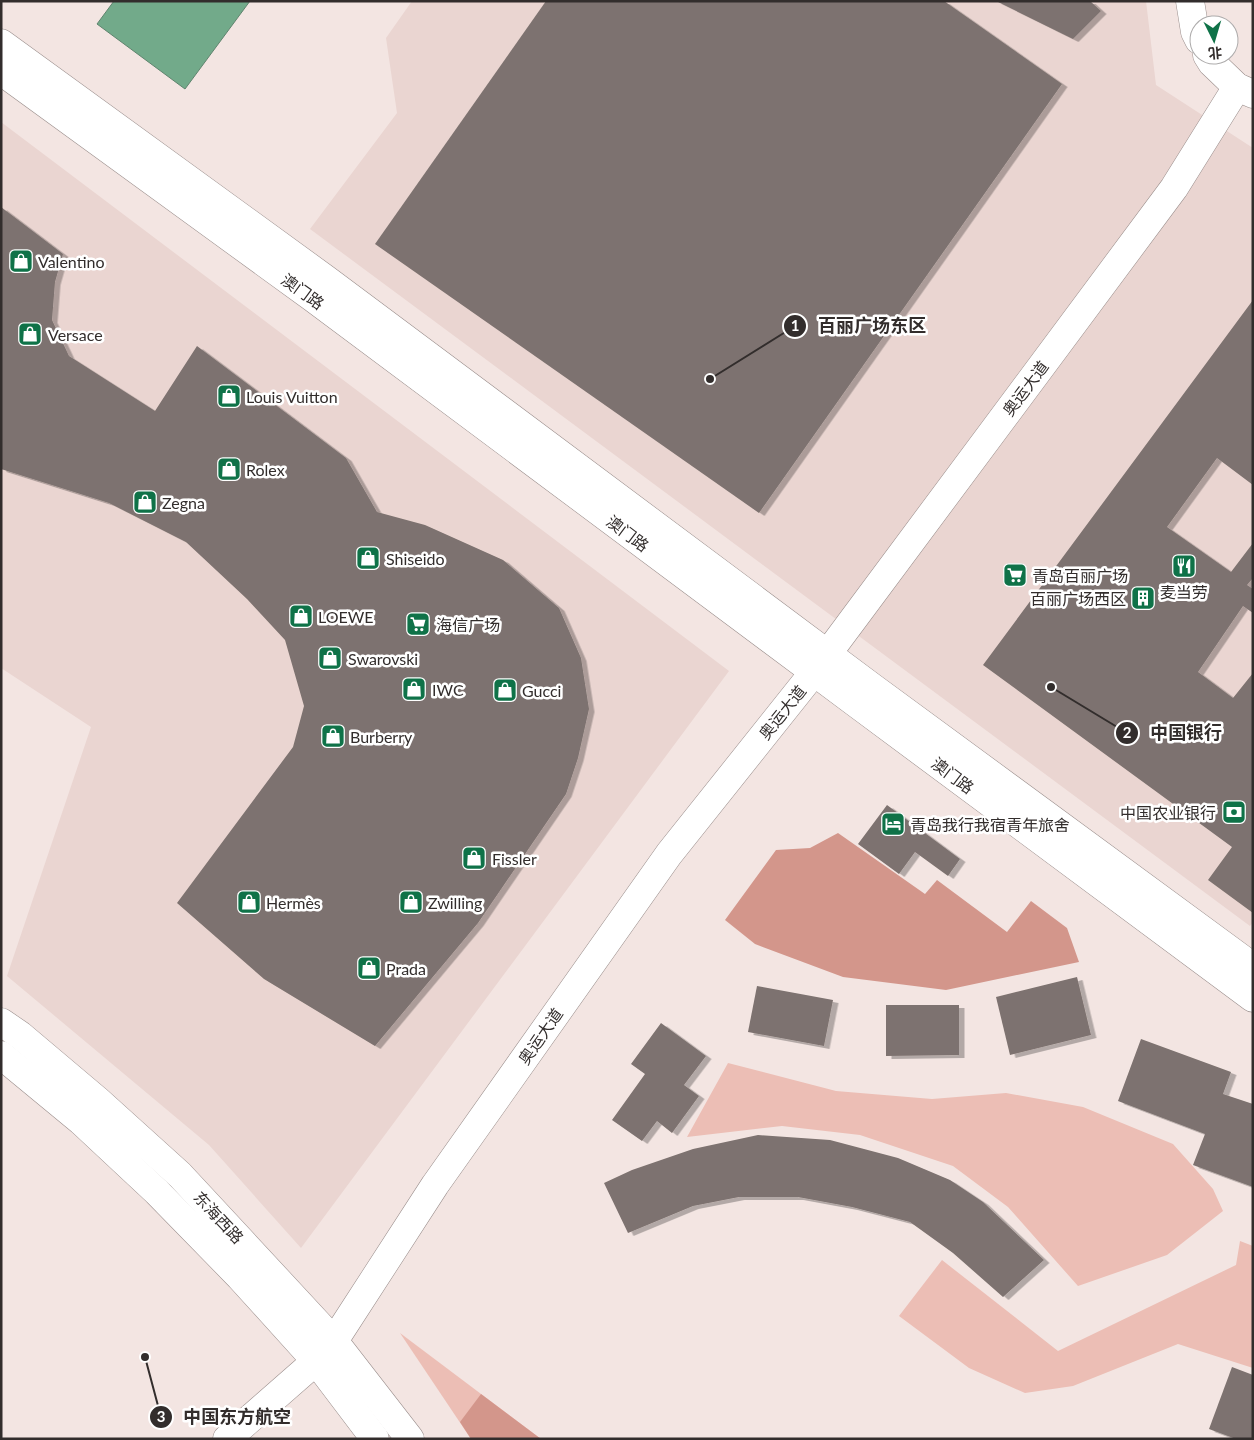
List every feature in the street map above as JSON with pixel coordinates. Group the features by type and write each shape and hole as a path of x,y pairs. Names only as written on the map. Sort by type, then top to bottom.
{"main road":[{"path":"1190,1 1192,15"},
{"name":"澳门路","path":"1,44 334,286 1253,998"},
{"path":"1214,65 1245,91"},
{"name":"澳门路","path":"1,71 821,663 1253,967"},
{"name":"奥运大道","path":"226,1439 325,1351 435,1185 668,854 821,663 1245,91"},
{"name":"东海西路","path":"1,1022 20,1035 97,1100 180,1175 325,1351 410,1439"},
{"name":"东海西路","path":"1,1055 82,1121 158,1192 240,1277 325,1351 375,1439"}],"shaded area":[{"path":"114,1 250,1 185,89 97,24"},
{"name":"青岛百丽广场","path":"412,1 1146,1 1156,85 1253,148 1253,922 1250,926 310,229 397,113 386,38"},
{"path":"1,122 729,671 301,1248 209,1145 7,976 91,727 1,668"},
{"path":"838,833 925,894 937,880 1007,932 1031,901 1067,928 1079,962 946,990 843,977 755,944 725,920 776,850 810,848"},
{"path":"728,1063 836,1091 932,1099 1006,1093 1083,1107 1173,1144 1213,1189 1223,1211 1167,1255 1078,1286 1008,1207 953,1166 860,1135 782,1126 687,1137"},
{"path":"1240,1241 1253,1246 1253,1368 1178,1344 1073,1386 1025,1393 969,1368 899,1316 942,1260 1058,1351 1236,1265"},
{"path":"400,1333 541,1439 471,1439"},
{"path":"481,1394 541,1439 471,1439 460,1422"}],"building":[{"path":"546,1 944,1 1062,84 759,513 375,244"},
{"path":"996,1 1090,1 1101,11 1073,39"},
{"name":"海信广场","path":"1,207 63,254 55,282 52,320 69,356 155,411 197,346 346,458 377,512 425,525 503,560 559,608 581,658 589,709 578,758 566,794 478,923 375,1046 264,979 177,903 293,747 304,706 285,640 247,599 186,542 109,503 1,469"},
{"name":"百丽广场西区","path":"1253,300 1253,485 1217,458 1167,527 1231,572 1253,543 1253,578 1247,585 1253,589 1253,613 1243,606 1198,672 1233,698 1253,673 1253,913 1208,880 1232,847 983,665"},
{"name":"青岛我行我宿青年旅舍","path":"887,805 960,859 948,876 915,852 899,874 858,844"},
{"path":"1077,977 1091,1035 1010,1055 996,997"},
{"path":"757,986 833,1000 824,1046 748,1032"},
{"path":"886,1005 959,1005 959,1055 886,1056"},
{"path":"661,1023 706,1056 684,1085 699,1096 672,1133 657,1121 642,1141 612,1120 645,1074 631,1064"},
{"path":"1141,1039 1231,1072 1223,1094 1253,1104 1253,1187 1193,1165 1205,1134 1118,1101"},
{"path":"758,1135 830,1140 898,1158 950,1180 983,1202 1044,1260 1003,1297 953,1253 910,1222 852,1207 798,1197 739,1197 693,1206 628,1233 604,1183 632,1170 693,1149"},
{"path":"1232,1367 1253,1375 1253,1439 1236,1439 1209,1429"}],"place":[{"name":"Valentino","path":"21,261"},
{"name":"Versace","path":"30,334"},
{"name":"百丽广场东区","path":"710,379"},
{"name":"Louis Vuitton","path":"229,396"},
{"name":"Rolex","path":"229,469"},
{"name":"Zegna","path":"145,502"},
{"name":"Shiseido","path":"368,558"},
{"name":"麦当劳","path":"1184,566"},
{"name":"青岛百丽广场","path":"1015,575"},
{"name":"百丽广场西区","path":"1143,598"},
{"name":"LOEWE","path":"301,616"},
{"name":"海信广场","path":"418,624"},
{"name":"Swarovski","path":"330,658"},
{"name":"中国银行","path":"1051,687"},
{"name":"IWC","path":"414,689"},
{"name":"Gucci","path":"505,690"},
{"name":"Burberry","path":"333,736"},
{"name":"中国农业银行","path":"1234,812"},
{"name":"青岛我行我宿青年旅舍","path":"893,824"},
{"name":"Fissler","path":"474,858"},
{"name":"Hermès","path":"249,902"},
{"name":"Zwilling","path":"411,902"},
{"name":"Prada","path":"369,968"},
{"name":"中国东方航空","path":"145,1357"}]}
